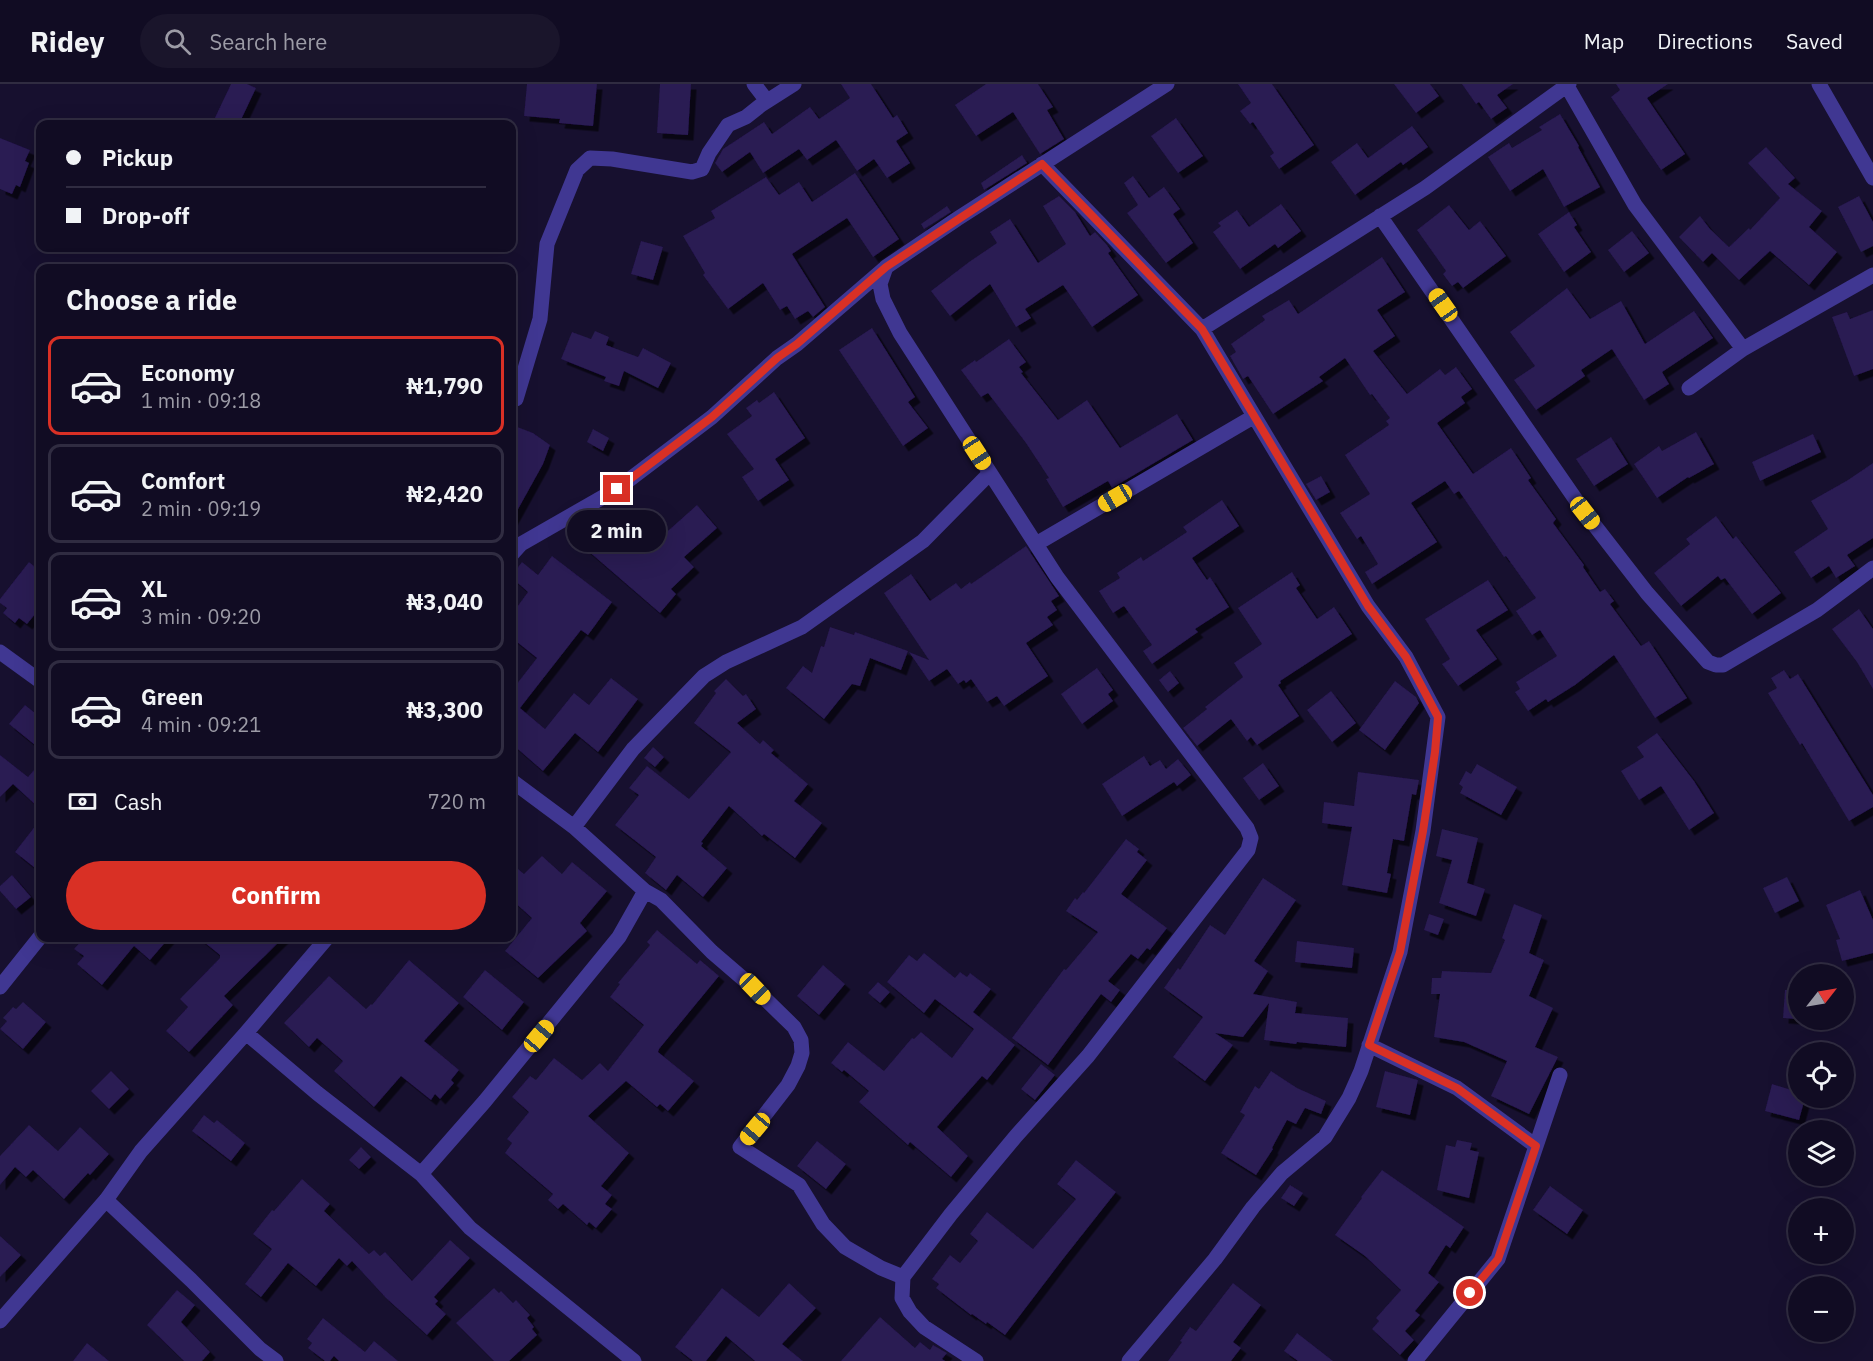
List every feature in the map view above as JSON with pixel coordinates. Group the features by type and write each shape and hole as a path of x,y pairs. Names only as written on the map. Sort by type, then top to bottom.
{"street":[{"path":"754,84 767,101"},
{"path":"516,399 540,319 548,244 577,170 590,158 612,159 692,172 702,169 728,125 746,117 794,84"},
{"path":"516,550 521,544 617,489 712,417 777,358 797,344 886,267 1167,84"},
{"path":"1819,84 1873,177"},
{"path":"1202,329 1425,188 1568,85 1635,205 1743,349"},
{"path":"1042,164 1202,329 1368,606 1406,657 1438,717 1423,831 1400,952 1361,1071 1349,1098 1325,1137 1282,1173 1260,1198 1215,1259 1129,1361"},
{"path":"1380,216 1585,513 1647,593 1708,662 1723,665 1817,610 1873,568"},
{"path":"886,267 880,284 883,299 900,333 1057,577 1241,820 1251,838 1248,850 1088,1056 1016,1136 951,1214 903,1277 902,1298 910,1312 924,1327 976,1361"},
{"path":"1689,388 1743,349 1873,275"},
{"path":"1036,544 1253,417"},
{"path":"574,827 633,749 704,676 726,662 802,627 923,541 990,473"},
{"path":"0,652 36,678"},
{"path":"516,784 574,827 645,891 661,900 712,952 794,1027 801,1040 802,1053 788,1085 740,1147 799,1185 823,1224 845,1247 881,1268 903,1277"},
{"path":"421,1174 485,1101 619,937 645,891"},
{"path":"0,987 37,942"},
{"path":"0,1321 106,1200 141,1151 246,1034 324,942"},
{"path":"246,1034 421,1174 470,1228 634,1361"},
{"path":"1369,1045 1457,1088 1536,1146"},
{"path":"1415,1361 1498,1259 1560,1075"},
{"path":"106,1200 191,1280 255,1355 276,1361"}],"building":[{"path":"231,84 247,84 256,88 241,120 214,120"},
{"path":"527,84 597,84 593,126 559,123 560,119 524,116"},
{"path":"660,84 691,84 688,135 657,133"},
{"path":"841,84 871,84 893,118 897,115 908,133 896,141 910,163 887,178 874,159 857,171 836,140 807,160 799,149 763,173 750,152 722,172 715,163 723,149 764,122 772,134 810,107 819,119 850,98"},
{"path":"986,84 1038,84 1053,107 1047,110 1064,139 1040,154 1013,112 976,136 955,105"},
{"path":"1238,84 1272,84 1314,145 1279,169 1270,156 1274,153 1253,122 1250,124 1240,111 1251,103"},
{"path":"1394,84 1430,84 1439,96 1416,113"},
{"path":"1462,84 1513,84 1497,95 1507,108 1491,119 1479,102 1476,104"},
{"path":"1616,84 1668,84 1647,98 1685,154 1661,170 1611,97 1620,90"},
{"path":"1560,114 1600,187 1564,207 1543,169 1510,191 1488,157 1509,143 1512,148 1542,130 1539,127"},
{"path":"1176,118 1203,156 1178,173 1151,136"},
{"path":"1412,126 1428,147 1403,165 1401,162 1355,195 1331,162 1357,143 1368,158"},
{"path":"0,138 30,150 25,161 29,163 20,187 16,185 12,194 0,189"},
{"path":"1766,147 1795,178 1788,184 1822,211 1809,227 1837,252 1809,285 1770,251 1739,280 1712,253 1703,262 1679,237 1700,216 1729,247 1749,228 1750,230 1780,198 1748,163"},
{"path":"1022,155 1027,163 984,190 981,183"},
{"path":"855,173 899,239 873,257 847,218 792,254 825,307 813,317 808,311 795,319 787,306 780,310 763,283 728,309 703,275 705,273 683,236 715,218 711,211 766,177 779,195 799,182 812,202"},
{"path":"1133,176 1149,198 1164,187 1180,209 1173,214 1193,243 1166,263 1127,213 1138,205 1124,183"},
{"path":"1059,196 1075,212 1090,236 1095,232 1107,245 1111,251 1108,253 1138,295 1092,327 1063,285 1025,309 1031,318 1016,327 990,284 950,316 931,291 997,243 990,232 1010,219 1038,263 1066,244 1043,206"},
{"path":"1859,196 1873,222 1873,246 1861,252 1838,207"},
{"path":"1281,204 1301,231 1278,248 1275,244 1240,269 1213,232 1221,226 1218,223 1237,210 1249,227"},
{"path":"1449,205 1469,230 1480,221 1506,256 1463,288 1458,282 1452,286 1443,274 1446,271 1417,230"},
{"path":"947,206 951,212 924,229 921,224"},
{"path":"1569,212 1577,225 1574,227 1591,252 1564,272 1538,234"},
{"path":"1632,231 1649,253 1624,272 1608,250"},
{"path":"641,241 663,247 653,280 631,274"},
{"path":"1382,257 1405,292 1377,310 1395,336 1373,351 1407,394 1440,369 1445,375 1456,367 1472,389 1461,397 1465,403 1437,423 1473,474 1511,448 1531,478 1528,480 1556,519 1553,523 1584,565 1583,567 1600,592 1605,589 1614,601 1610,604 1641,646 1649,641 1687,698 1655,718 1614,655 1575,685 1548,702 1546,699 1528,711 1515,692 1520,689 1516,682 1557,656 1540,630 1532,635 1516,611 1536,598 1506,556 1504,557 1459,491 1454,494 1445,481 1411,503 1437,542 1372,584 1365,572 1378,564 1361,536 1357,539 1340,513 1370,494 1345,455 1389,425 1386,421 1390,418 1372,394 1370,395 1345,358 1319,377 1323,381 1273,414 1248,376 1243,379 1230,356 1236,352 1231,344 1265,320 1262,316 1289,300 1298,314"},
{"path":"1567,288 1590,319 1621,301 1645,344 1694,311 1713,338 1662,372 1669,384 1644,400 1612,349 1581,370 1585,376 1536,410 1514,380 1535,366 1510,332"},
{"path":"1873,310 1873,369 1854,376 1832,317 1847,312 1850,319"},
{"path":"872,328 915,397 908,402 928,428 903,446 839,350"},
{"path":"595,331 609,337 606,345 638,357 643,348 671,363 658,388 624,371 619,386 604,381 606,377 561,359 572,332 591,339"},
{"path":"1009,339 1026,362 1019,367 1023,372 1021,373 1058,420 1087,400 1120,448 1177,414 1193,440 1112,488 1108,481 1063,507 1046,479 1049,478 1026,443 988,393 981,397 961,370"},
{"path":"774,392 805,438 775,459 789,480 758,501 742,477 754,469 727,434 752,416 746,408 757,400 759,403"},
{"path":"516,427 533,433 550,445 543,464 516,513"},
{"path":"593,429 609,438 603,451 587,442"},
{"path":"1696,432 1714,464 1688,477 1657,498 1634,464 1659,446 1662,451"},
{"path":"1813,434 1821,452 1760,481 1752,462"},
{"path":"1611,437 1628,464 1594,486 1576,459"},
{"path":"1873,463 1873,538 1847,555 1855,566 1836,578 1829,566 1811,578 1794,552 1828,529 1811,501"},
{"path":"1321,476 1330,492 1316,500 1306,484"},
{"path":"1222,500 1239,526 1192,558 1207,580 1210,577 1229,607 1195,629 1198,632 1152,664 1143,651 1152,645 1124,606 1113,613 1099,591 1120,578 1117,573 1141,557 1143,561 1187,532 1183,527"},
{"path":"697,505 717,528 684,557 694,567 671,589 676,594 660,613 572,537 589,516 614,537 632,515 660,538"},
{"path":"1716,516 1733,539 1736,536 1781,593 1752,614 1725,578 1721,580 1718,576 1681,606 1654,573 1690,544 1686,539"},
{"path":"1026,546 1059,596 1051,601 1057,610 1047,617 1053,625 1026,643 1048,676 1004,706 997,696 987,702 971,679 966,683 964,680 958,684 947,669 929,681 909,652 929,660 884,593 911,574 930,601 956,583 961,589 970,582 971,584"},
{"path":"552,556 612,602 588,635 581,630 520,708 545,729 574,693 589,705 611,678 638,699 598,752 575,733 543,771 516,747 516,685 537,658 516,641 516,608 528,592 516,582 516,570 522,562 538,575"},
{"path":"29,562 36,568 36,613 27,624 19,618 15,623 3,613 7,608 0,603 0,599"},
{"path":"1292,572 1300,585 1296,588 1317,619 1334,607 1352,634 1280,681 1278,685 1299,716 1257,745 1251,737 1247,741 1231,719 1197,746 1183,728 1243,677 1234,663 1262,644 1238,608"},
{"path":"1488,580 1508,610 1476,630 1497,659 1458,686 1442,664 1450,659 1425,619"},
{"path":"1859,609 1873,629 1873,689 1857,662 1832,629"},
{"path":"830,627 854,635 855,632 908,651 901,670 870,658 860,686 852,684 824,719 786,688 803,666 812,673"},
{"path":"1097,668 1113,690 1108,694 1113,701 1082,724 1061,694"},
{"path":"1784,670 1790,679 1798,674 1873,795 1873,807 1849,821 1802,743 1800,745 1768,693 1777,688 1771,678"},
{"path":"1170,671 1179,683 1168,692 1159,680"},
{"path":"726,679 743,696 746,694 756,709 737,723 760,744 763,740 774,750 771,753 808,784 794,801 822,823 795,858 764,834 762,836 729,806 701,842 703,843 701,846 727,868 703,897 677,875 666,890 645,873 656,857 615,825 639,795 629,788 647,766 689,799 731,752 694,723 716,693 714,691"},
{"path":"1395,681 1416,697 1419,703 1385,750 1359,730"},
{"path":"1331,691 1356,723 1332,742 1307,710"},
{"path":"25,705 36,714 36,746 9,724"},
{"path":"1657,733 1694,781 1714,813 1689,830 1661,786 1639,800 1621,771 1644,757 1637,747"},
{"path":"653,747 664,757 655,767 644,758"},
{"path":"0,755 28,777 36,768 36,805 13,784 0,797"},
{"path":"1144,756 1150,766 1160,760 1166,769 1178,759 1191,775 1177,786 1174,782 1122,816 1102,784"},
{"path":"1263,763 1279,786 1259,800 1243,778"},
{"path":"1477,764 1517,787 1501,815 1460,793 1463,787 1459,784 1466,771 1471,774"},
{"path":"1358,772 1419,780 1416,795 1412,794 1404,841 1393,839 1387,873 1391,874 1387,893 1342,885 1352,827 1322,823 1324,802 1354,806"},
{"path":"36,825 36,869 15,852"},
{"path":"1442,829 1478,838 1467,883 1485,889 1476,916 1439,903 1452,860 1436,856"},
{"path":"1126,839 1139,849 1137,852 1147,860 1121,894 1167,928 1150,950 1147,948 1138,959 1131,954 1108,981 1120,990 1111,1002 1101,994 1048,1065 1012,1038 1064,969 1066,970 1098,932 1066,911 1075,898 1077,900 1084,893"},
{"path":"542,856 562,874 572,862 607,891 580,923 587,931 538,978 505,951 512,942 516,942 516,938 532,918 516,904 516,867 524,874"},
{"path":"12,875 31,897 16,909 0,891 0,886"},
{"path":"1787,877 1799,901 1775,913 1763,888"},
{"path":"1263,878 1296,900 1254,961 1268,971 1253,994 1297,1002 1295,1013 1348,1018 1346,1047 1264,1040 1269,1003 1243,1037 1215,1033 1233,1045 1205,1081 1173,1057 1203,1017 1164,988 1178,968 1180,970 1210,925 1225,935"},
{"path":"1860,890 1873,920 1873,953 1842,961 1836,940 1840,939 1826,905"},
{"path":"1514,904 1542,915 1529,953 1544,960 1529,996 1553,1008 1535,1047 1558,1057 1529,1114 1491,1096 1507,1061 1464,1042 1434,1037 1440,994 1431,994 1432,978 1441,978 1442,971 1491,973 1505,940 1502,938"},
{"path":"1429,914 1444,919 1438,935 1424,930"},
{"path":"657,930 697,964 700,960 719,976 659,1049 658,1052 694,1081 668,1111 660,1104 657,1107 626,1081 588,1116 629,1153 601,1186 612,1195 605,1204 612,1209 596,1228 589,1222 587,1225 563,1204 558,1209 548,1200 553,1194 505,1153 512,1143 507,1139 529,1112 512,1097 530,1076 536,1080 554,1058 582,1080 600,1063 608,1071 644,1025 610,997 620,984 618,983 650,945 647,942"},
{"path":"1297,941 1354,948 1352,968 1295,962"},
{"path":"80,942 166,942 150,960 134,946 102,985 77,964 84,956 74,949"},
{"path":"204,942 279,942 224,996 233,1005 189,1052 166,1031 188,1007 180,999 220,958 220,955"},
{"path":"924,953 955,978 960,972 967,977 970,973 991,989 973,1012 1015,1045 987,1080 982,1076 937,1127 968,1156 951,1177 910,1142 908,1145 859,1102 869,1091 844,1070 842,1072 831,1063 848,1042 884,1071 912,1038 914,1039 921,1032 952,1058 974,1029 935,999 924,1013 887,982 909,955 917,961"},
{"path":"409,960 459,1003 424,1041 459,1070 451,1080 454,1083 440,1099 435,1094 431,1100 401,1076 374,1107 334,1071 343,1061 317,1038 309,1047 284,1023 329,976 366,1009 372,1005"},
{"path":"823,965 845,984 819,1015 797,996"},
{"path":"485,970 524,1002 502,1030 463,997"},
{"path":"878,982 890,992 880,1003 868,993"},
{"path":"1785,990 1788,990 1788,1018 1783,1018"},
{"path":"23,1002 46,1022 23,1049 0,1029 7,1021 3,1018 13,1007 16,1009"},
{"path":"1041,1064 1055,1075 1035,1100 1021,1089"},
{"path":"111,1071 129,1089 109,1109 91,1091"},
{"path":"1271,1071 1297,1088 1326,1101 1321,1114 1305,1108 1296,1124 1287,1120 1273,1149 1256,1175 1221,1153 1245,1115 1240,1112 1255,1086 1259,1089"},
{"path":"1385,1071 1418,1080 1410,1115 1376,1107"},
{"path":"1772,1084 1788,1089 1788,1108 1802,1108 1799,1120 1765,1111"},
{"path":"204,1115 214,1123 217,1120 245,1143 231,1161 192,1131"},
{"path":"29,1125 58,1151 80,1127 109,1154 64,1199 33,1170 26,1177 15,1167 0,1185 0,1156"},
{"path":"1457,1140 1472,1143 1470,1150 1479,1152 1469,1198 1437,1190 1446,1145 1455,1147"},
{"path":"817,1141 846,1164 826,1189 797,1166"},
{"path":"361,1147 371,1157 359,1169 349,1160"},
{"path":"1076,1160 1116,1192 1005,1335 987,1322 986,1324 971,1315 936,1288 939,1284 932,1279 950,1255 960,1263 978,1241 970,1234 987,1212 1033,1249 1076,1199 1057,1184"},
{"path":"1382,1170 1464,1227 1450,1248 1446,1245 1428,1273 1439,1282 1415,1311 1420,1315 1405,1331 1414,1340 1400,1355 1372,1329 1379,1321 1376,1318 1401,1290 1365,1256 1335,1235"},
{"path":"302,1179 330,1204 324,1211 369,1254 374,1250 380,1256 385,1252 412,1281 450,1240 470,1258 434,1297 438,1301 435,1304 446,1314 427,1335 386,1298 352,1261 347,1266 339,1258 316,1286 288,1263 261,1297 245,1284 272,1249 253,1234"},
{"path":"1290,1185 1303,1193 1294,1206 1281,1198"},
{"path":"1550,1186 1583,1210 1567,1234 1533,1210"},
{"path":"0,1236 21,1255 0,1277"},
{"path":"789,1283 816,1308 782,1344 803,1361 755,1361 726,1336 706,1361 693,1361 675,1347 722,1288 759,1317"},
{"path":"1233,1283 1261,1305 1233,1342 1241,1348 1231,1361 1168,1361 1190,1327 1196,1331"},
{"path":"494,1288 499,1293 501,1291 513,1303 516,1300 530,1315 527,1318 537,1335 509,1361 494,1361 456,1323"},
{"path":"177,1290 195,1305 181,1322 210,1352 202,1361 184,1361 147,1325"},
{"path":"880,1317 915,1348 920,1342 930,1350 933,1345 947,1353 942,1359 945,1361 841,1361"},
{"path":"323,1318 365,1352 374,1341 398,1361 339,1361 334,1356 330,1361 325,1361 308,1348 312,1343 307,1339"},
{"path":"1297,1333 1333,1361 1298,1361 1284,1351"},
{"path":"87,1343 109,1361 73,1361"}],"route":[{"path":"617,489 712,417 777,358 797,344 886,267 1042,164 1202,329 1368,606 1406,657 1438,717 1423,831 1400,952 1369,1045 1457,1088 1536,1146 1498,1259 1470,1293"}]}
